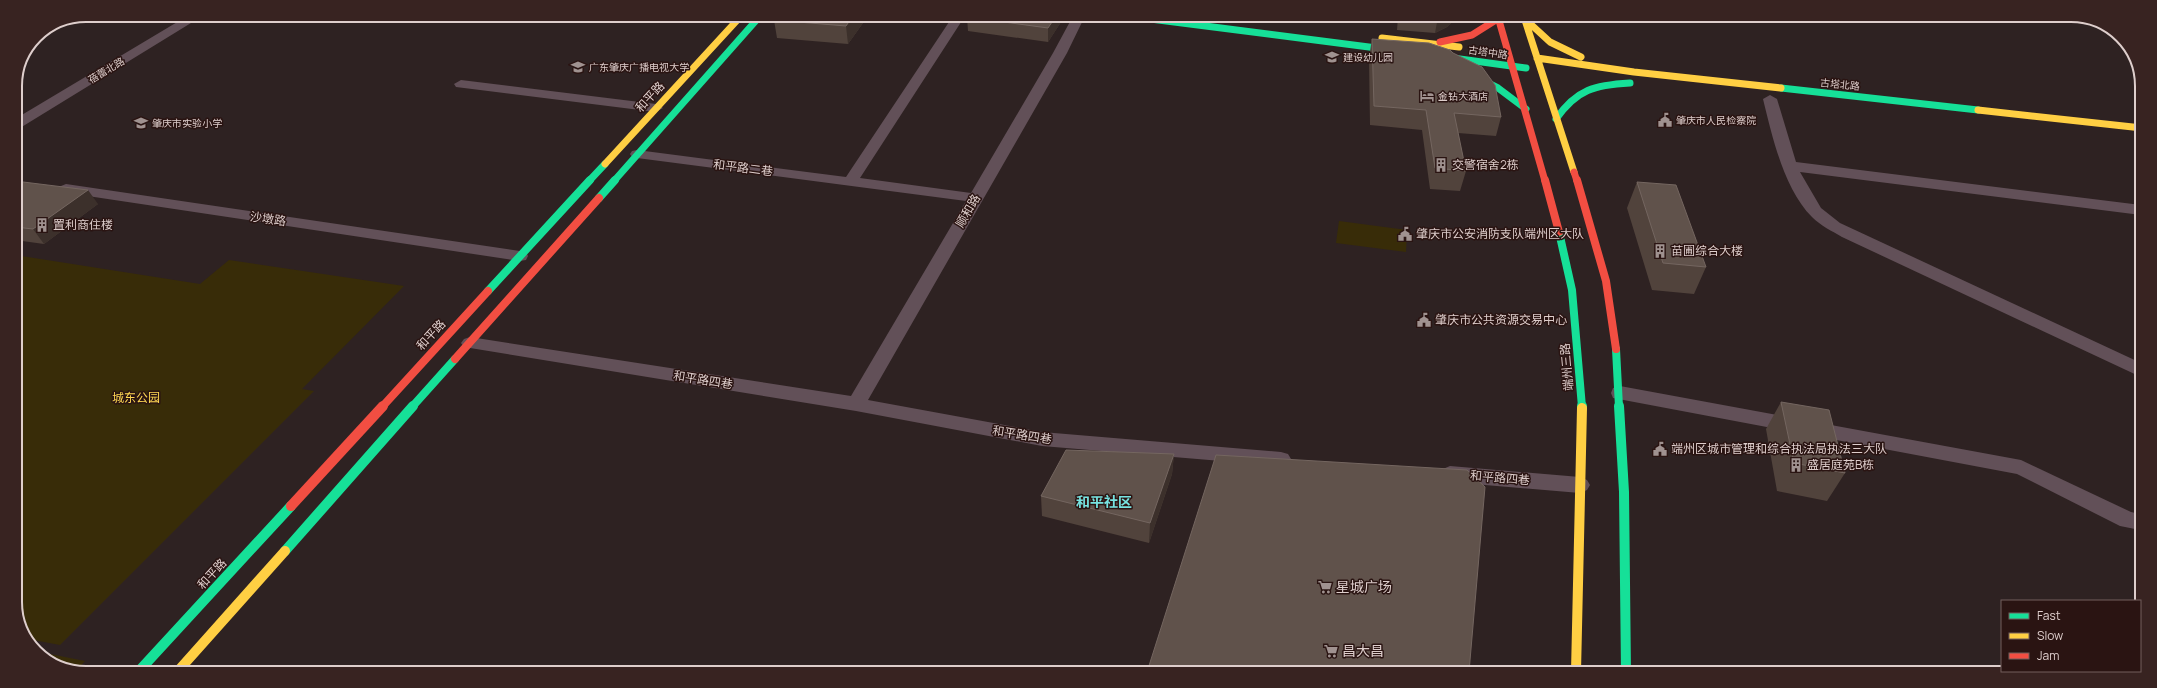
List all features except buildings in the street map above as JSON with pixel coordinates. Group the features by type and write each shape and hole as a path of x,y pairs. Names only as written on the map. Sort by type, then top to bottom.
{"main road":[{"name":"和平路","path":"144,666 735,22"},
{"path":"182,666 755,22"},
{"path":"1188,22 1311,34 1412,52"},
{"path":"1433,44 1473,35 1484,30 1493,22"},
{"name":"端州三路","path":"1500,22 1513,55 1513,66 1526,109 1564,253 1572,290 1582,396 1576,666"},
{"path":"1525,22 1601,256 1614,325 1620,393 1624,492 1626,666"},
{"path":"1528,22 1541,37 1561,50 1634,72"},
{"name":"古塔中路","path":"1372,36 1471,49"},
{"name":"古塔中路","path":"1526,109 1506,91 1486,79 1428,55 1541,70"},
{"name":"古塔北路","path":"1513,55 1634,72 2135,127"},
{"path":"1541,70 1554,72"},
{"path":"1556,119 1564,105 1572,96 1589,86 1634,83 1591,78"}],"street":[{"name":"蓓蕾北路","path":"22,121 186,22"},
{"path":"850,182 955,22"},
{"name":"顺和路","path":"856,404 1060,53 1076,22"},
{"path":"461,84 656,108"},
{"path":"1770,99 1791,166 1804,196 1815,211 1827,222 1848,234 2135,368"},
{"name":"和平路二巷","path":"637,154 975,198"},
{"path":"1791,166 2135,209"},
{"name":"沙墩路","path":"54,188 520,256"},
{"name":"和平路四巷","path":"470,343 856,404 1042,439 1297,461"},
{"path":"1620,393 2021,467 2127,520 2135,521"},
{"name":"和平路四巷","path":"1432,472 1580,485"}],"green space":[{"path":"1339,221 1407,230 1406,252 1336,243"},
{"name":"城东公园","path":"22,256 200,284 229,260 404,286 302,389 314,391 60,645 35,640 27,626 22,606"},
{"path":"49,654 85,661 81,665 70,664"}],"traffic: fast":[{"path":"599,198 755,22"},
{"path":"1174,22 1400,51"},
{"path":"1438,56 1526,68"},
{"path":"1466,72 1498,88 1526,109"},
{"path":"1556,119 1563,108 1571,100 1587,90 1606,85 1630,83"},
{"path":"1781,88 1978,110"},
{"path":"488,291 605,164"},
{"path":"1559,232 1572,290 1582,408"},
{"path":"1616,349 1624,492 1626,666"},
{"path":"285,551 455,359"},
{"path":"144,666 291,506"}],"traffic: slow":[{"path":"605,164 735,22"},
{"path":"1526,22 1574,172"},
{"path":"1528,22 1550,42 1581,57"},
{"path":"1382,38 1459,47"},
{"path":"1537,58 1634,72 1781,88"},
{"path":"1978,110 2135,127"},
{"path":"1576,666 1582,408"},
{"path":"182,666 285,551"}],"traffic: jam":[{"path":"1440,42 1472,35 1493,22"},
{"path":"1500,22 1526,109 1559,232"},
{"path":"1574,172 1606,281 1614,325 1616,349"},
{"path":"455,359 599,198"},
{"path":"291,506 488,291"}],"place":[{"name":"建设幼儿园","path":"1332,57"},
{"name":"广东肇庆广播电视大学","path":"578,67"},
{"name":"金钻大酒店","path":"1427,96"},
{"name":"肇庆市人民检察院","path":"1665,120"},
{"name":"肇庆市实验小学","path":"141,123"},
{"name":"交警宿舍2栋","path":"1441,165"},
{"name":"置利商住楼","path":"42,225"},
{"name":"肇庆市公安消防支队端州区大队","path":"1405,234"},
{"name":"苗圃综合大楼","path":"1660,251"},
{"name":"肇庆市公共资源交易中心","path":"1424,320"},
{"name":"端州区城市管理和综合执法局执法三大队","path":"1660,449"},
{"name":"盛居庭苑B栋","path":"1796,465"},
{"name":"星城广场","path":"1325,587"},
{"name":"昌大昌","path":"1331,651"}],"district":[{"name":"和平社区","path":"1104,502"}]}
